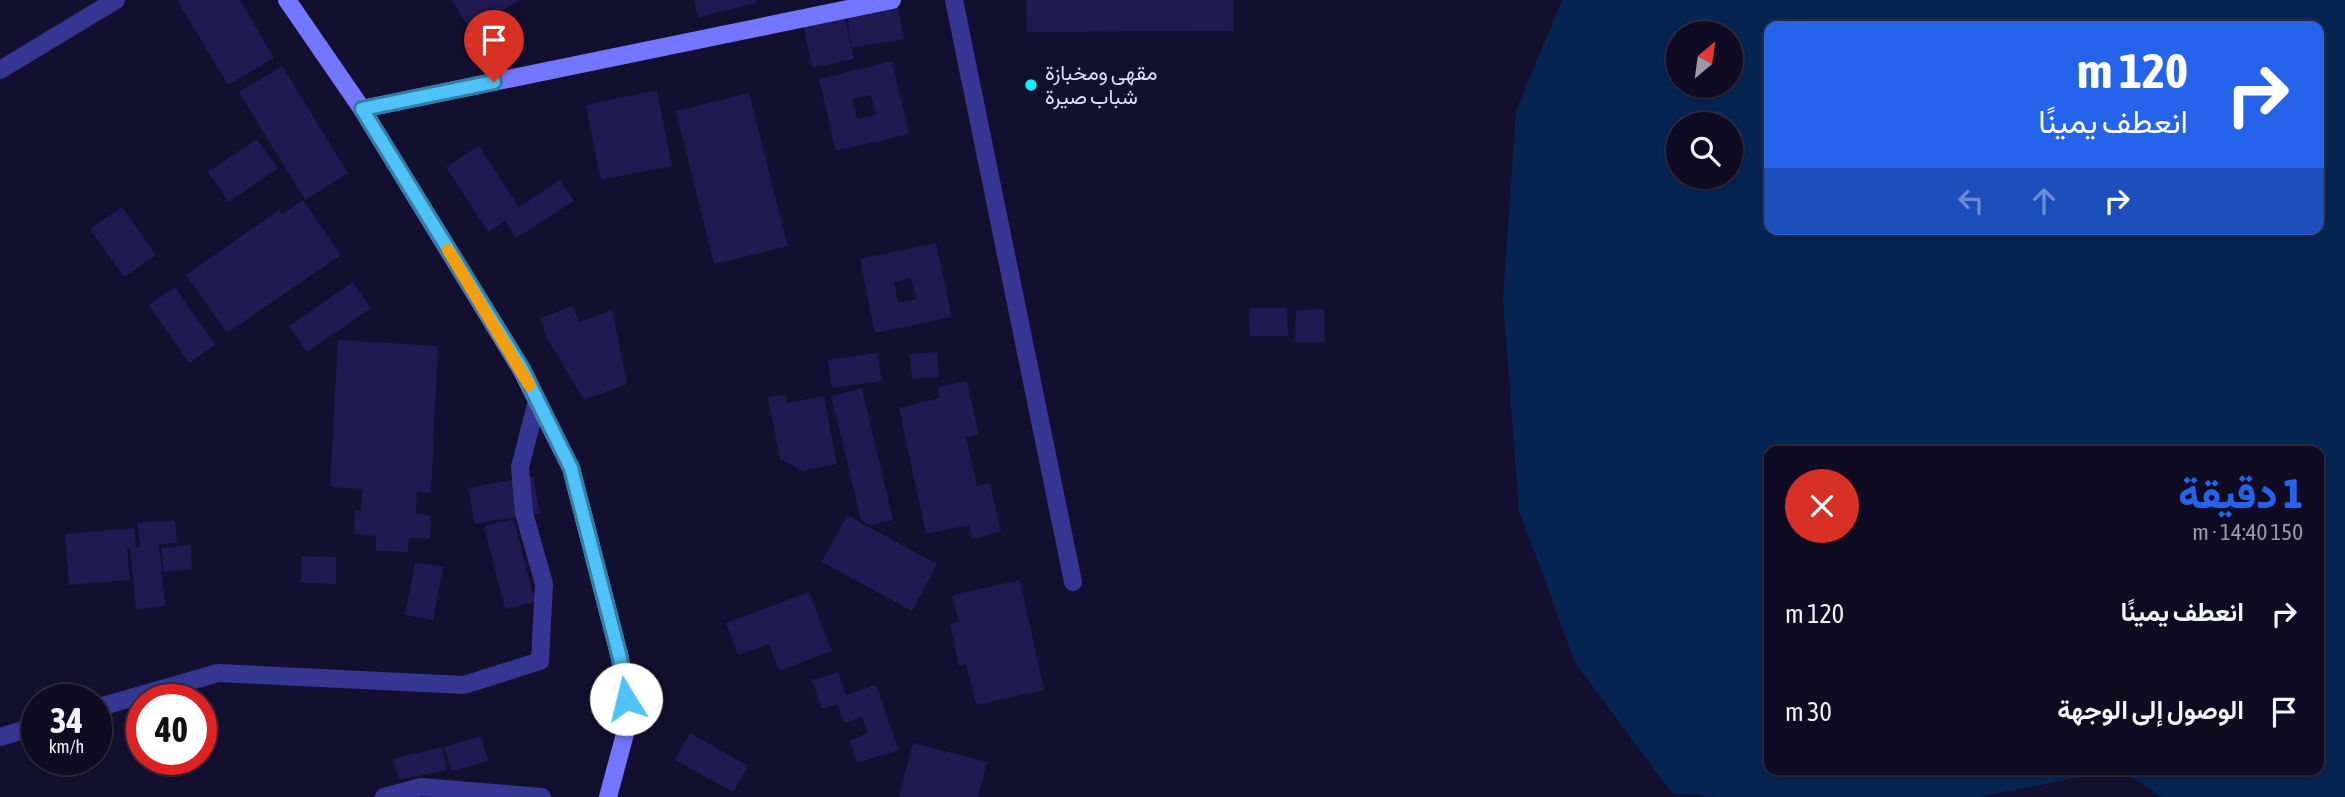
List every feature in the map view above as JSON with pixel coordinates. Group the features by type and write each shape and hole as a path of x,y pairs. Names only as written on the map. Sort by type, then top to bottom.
{"street":[{"path":"0,70 116,0"},
{"path":"287,0 362,109 522,369 571,468 620,658 629,719 608,797"},
{"path":"362,109 892,0"},
{"path":"954,0 1073,582"},
{"path":"112,703 218,673 464,685 540,661 544,584 524,513 520,467 537,401"},
{"path":"0,737 21,731"},
{"path":"384,797 421,787 542,797"}],"water":[{"path":"1562,0 2345,0 2345,797 2162,797 2129,775 2324,775 2324,446 1764,446 1764,775 2091,775 1979,797 1719,797 1672,793 1575,663 1519,510 1503,299 1516,111"}],"building":[{"path":"177,0 240,0 274,58 228,85"},
{"path":"452,0 520,0 470,30"},
{"path":"694,0 756,0 757,3 698,17"},
{"path":"1026,0 1233,0 1233,31 1027,32"},
{"path":"897,2 904,39 852,48 846,11"},
{"path":"845,18 854,59 812,68 804,27"},
{"path":"892,61 909,134 836,151 819,79","holes":["871,95 876,115 857,119 852,99"]},
{"path":"282,66 348,173 305,200 239,92"},
{"path":"657,90 672,166 601,180 586,105"},
{"path":"749,93 788,246 714,264 676,111"},
{"path":"257,139 278,168 229,202 208,172"},
{"path":"479,146 519,207 560,180 574,201 516,238 505,221 488,232 446,167"},
{"path":"303,200 341,255 227,333 186,275 279,210 282,214"},
{"path":"122,207 156,255 124,277 90,229"},
{"path":"936,243 952,317 875,333 860,259","holes":["911,278 916,299 898,303 894,282"]},
{"path":"353,282 371,308 307,352 289,326"},
{"path":"175,287 215,345 189,363 149,305"},
{"path":"572,306 579,322 612,310 627,384 584,400 547,338 540,318"},
{"path":"1249,308 1287,308 1288,336 1250,336"},
{"path":"1324,309 1325,342 1295,342 1296,310"},
{"path":"338,340 438,346 431,493 417,492 416,514 431,515 430,539 409,538 408,552 376,551 376,536 354,534 355,511 361,511 363,489 330,487"},
{"path":"937,352 939,377 912,379 910,354"},
{"path":"877,353 882,381 832,388 828,360"},
{"path":"967,381 979,434 966,437 977,486 990,483 1001,532 972,539 969,525 926,534 899,408 940,398 938,387"},
{"path":"862,388 893,520 870,525 861,520 831,396"},
{"path":"785,394 787,403 824,396 837,464 803,471 780,459 768,397"},
{"path":"533,476 540,513 475,524 468,488"},
{"path":"847,515 937,564 912,611 822,562"},
{"path":"514,519 535,602 505,609 484,526"},
{"path":"175,520 177,543 159,544 165,606 136,609 130,548 140,547 138,523"},
{"path":"134,528 136,547 127,548 130,580 69,585 65,534"},
{"path":"190,545 192,569 164,572 161,548"},
{"path":"301,556 336,557 336,584 301,583"},
{"path":"415,562 443,567 433,620 405,615"},
{"path":"1020,580 1044,690 976,705 966,665 959,666 950,624 959,622 952,595"},
{"path":"809,592 832,651 779,671 769,644 738,655 726,623"},
{"path":"838,672 846,695 876,685 899,750 857,763 850,740 868,733 862,717 844,723 837,704 822,709 812,680"},
{"path":"690,733 748,766 733,792 675,760"},
{"path":"481,736 488,761 452,771 444,747"},
{"path":"913,743 987,762 978,797 899,797"},
{"path":"442,747 447,770 399,780 393,759"}],"slow traffic":[{"path":"448,250 522,369 529,385"}],"place":[{"name":"مقهى ومخبازة شباب صيرة","path":"1031,85"}],"route":[{"path":"494,82 362,109 522,369 571,468 620,658 626,699"}]}
